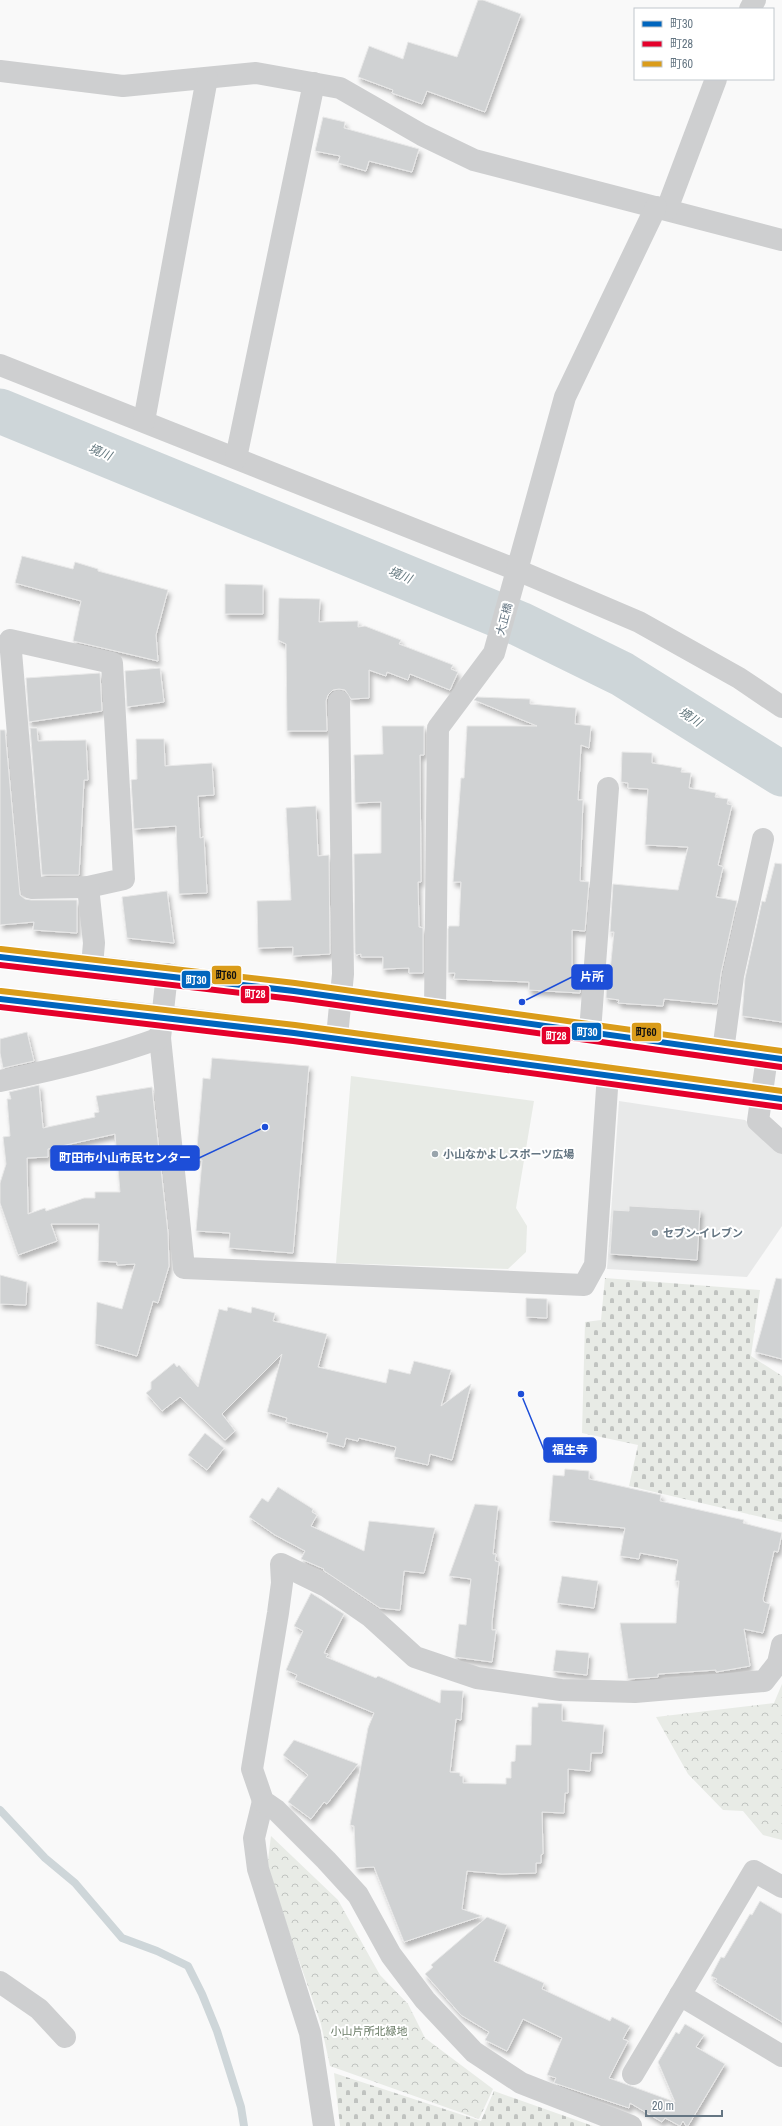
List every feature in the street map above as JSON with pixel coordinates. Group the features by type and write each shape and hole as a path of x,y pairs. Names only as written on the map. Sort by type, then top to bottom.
{"main road":[{"path":"0,957 167,974 774,1058"},
{"path":"0,998 162,1015 337,1037 782,1099"}],"street":[{"path":"0,71 123,86 256,73 340,88 422,135 474,160 782,240"},
{"path":"144,421 207,78"},
{"name":"大正橋","path":"435,1010 438,728 494,653 565,397 662,208 716,80"},
{"path":"236,458 314,83"},
{"path":"0,365 236,458 515,577 639,622 739,678 782,707"},
{"path":"10,640 112,663 124,879 88,887 31,888 10,640"},
{"path":"337,1037 341,997 339,701"},
{"path":"590,1032 608,788"},
{"path":"723,1050 733,976 763,839"},
{"path":"88,887 94,943 92,966"},
{"path":"167,974 160,1038 184,1268 584,1285 595,1265 608,1074"},
{"path":"0,1081 67,1066 136,1047 160,1038"},
{"path":"774,1058 761,1096 758,1121 782,1143"},
{"path":"324,2126 310,2033 258,1869 254,1838 263,1801 252,1769 278,1613 282,1583 281,1564 326,1586 371,1617 415,1657 477,1678 561,1690 635,1692 764,1681 778,1663 782,1645"},
{"path":"263,1801 276,1810 326,1860 358,1895 391,1955 425,2000 474,2052 521,2083 631,2126"},
{"path":"633,2074 754,1870 782,1888"},
{"path":"0,1982 39,2009 65,2037"},
{"path":"680,1995 782,2056"}],"shaded area":[{"path":"619,1101 745,1120 782,1153 782,1226 747,1277 607,1269"}],"green space":[{"name":"小山なかよしスポーツ広場","path":"351,1076 534,1101 516,1208 527,1226 526,1252 508,1269 336,1263"},
{"path":"605,1278 760,1290 751,1356 782,1376 782,1522 629,1486 638,1445 582,1433 585,1322 601,1320"},
{"path":"782,1684 782,1840 763,1835 743,1811 723,1810 688,1774 656,1717 774,1703"},
{"name":"小山片所北緑地","path":"271,1836 338,1900 380,1975 408,2004 425,2038 493,2089 479,2119 330,2066 321,2024 267,1868"},
{"path":"334,2073 481,2121 494,2091 593,2126 340,2126"}],"building":[{"path":"478,0 483,0 521,14 485,112 427,91 422,104 392,93 393,90 358,77 369,46 403,59 408,42 457,57"},
{"path":"323,117 345,122 344,128 419,149 412,172 369,161 366,171 338,163 340,156 315,151"},
{"path":"22,556 73,569 75,562 98,569 98,571 168,590 156,635 158,661 73,641 81,601 15,583"},
{"path":"225,584 263,585 263,614 225,614"},
{"path":"279,598 320,599 319,622 358,621 358,627 365,626 401,640 399,644 453,665 451,669 458,672 450,690 410,674 408,680 387,672 386,676 369,670 369,698 351,699 345,690 339,689 333,690 328,695 326,701 327,731 287,731 286,644 278,640"},
{"path":"160,668 164,702 127,707 125,671"},
{"path":"100,673 102,711 29,722 26,678"},
{"path":"477,697 530,699 530,704 576,708 575,724 591,726 589,748 581,745 578,800 583,800 580,881 589,882 585,931 572,930 572,969 582,970 580,993 529,990 529,982 454,979 455,973 448,973 448,929 449,926 459,926 461,882 453,882 461,778 464,778 467,726 537,726 474,700"},
{"path":"382,726 424,726 424,755 420,755 421,882 418,882 419,927 423,928 423,973 409,973 409,968 383,969 383,957 361,957 361,954 356,955 355,953 354,854 381,853 381,802 355,803 354,755 383,754"},
{"path":"30,728 37,728 38,741 86,740 88,780 84,780 79,875 42,875"},
{"path":"0,730 5,730 20,895 25,899 31,900 77,900 77,933 33,930 34,922 0,925"},
{"path":"136,739 164,739 165,766 212,763 214,795 198,796 200,838 204,837 207,893 179,894 176,826 134,829 131,780 137,779"},
{"path":"622,752 652,753 652,763 682,768 681,772 691,773 689,788 716,793 715,797 728,799 727,804 732,805 718,865 723,867 716,897 737,901 721,973 717,1004 664,999 663,1006 618,1003 619,1000 606,998 607,971 610,971 614,932 610,932 613,884 678,890 688,847 645,845 648,789 628,788 628,783 621,782"},
{"path":"316,806 318,856 329,855 330,954 293,956 293,947 258,948 257,901 291,900 286,808"},
{"path":"775,863 782,864 782,1022 742,1016 745,978 762,901 765,902"},
{"path":"167,891 174,943 127,938 122,897"},
{"path":"27,1032 34,1061 3,1068 0,1053 0,1039"},
{"path":"212,1058 309,1066 293,1253 229,1248 230,1233 196,1231 202,1160 196,1159 203,1078 210,1079"},
{"path":"39,1085 43,1128 95,1117 94,1113 99,1112 96,1096 152,1087 168,1233 169,1266 158,1303 153,1301 137,1356 95,1344 97,1302 122,1309 135,1264 117,1265 117,1262 98,1261 99,1224 51,1224 57,1241 18,1255 0,1203 0,1183 6,1164 3,1137 10,1136 7,1099 11,1099 9,1092","holes":["115,1134 120,1192 95,1192 95,1198 84,1198 46,1211 45,1208 28,1214 27,1158 48,1157 48,1149"]},
{"name":"セブン-イレブン","path":"629,1206 700,1210 697,1260 610,1254 613,1210 629,1211"},
{"path":"0,1275 27,1282 26,1305 0,1304"},
{"path":"776,1278 782,1279 782,1359 755,1352"},
{"path":"526,1298 547,1299 547,1318 526,1317"},
{"path":"228,1307 251,1313 252,1307 275,1313 273,1321 327,1334 318,1367 386,1383 389,1369 410,1374 414,1361 451,1370 441,1406 471,1384 452,1460 430,1454 428,1465 394,1457 396,1447 359,1438 358,1441 346,1438 344,1447 326,1442 328,1433 286,1422 287,1418 267,1412 282,1354 222,1414 235,1431 225,1440 180,1397 162,1411 146,1393 151,1389 151,1382 174,1363 177,1367 179,1365 198,1387 219,1309 227,1311"},
{"path":"205,1433 224,1448 207,1470 188,1455"},
{"path":"565,1469 589,1471 589,1479 661,1495 660,1501 744,1520 743,1523 782,1533 778,1552 774,1551 763,1599 764,1602 770,1604 763,1633 744,1629 750,1666 716,1672 716,1670 658,1674 658,1677 628,1679 620,1623 676,1623 679,1581 675,1581 678,1560 640,1553 639,1559 620,1556 625,1528 549,1521 553,1475 564,1476"},
{"path":"278,1487 313,1509 312,1512 317,1515 311,1526 364,1551 369,1521 435,1528 424,1573 404,1571 400,1610 380,1608 323,1570 324,1569 301,1559 305,1551 275,1535 249,1517 262,1498 268,1502"},
{"path":"475,1504 498,1506 493,1554 496,1554 495,1561 499,1562 492,1622 492,1630 496,1630 492,1662 455,1657 459,1624 466,1625 471,1579 449,1576"},
{"path":"562,1576 598,1581 594,1608 557,1603"},
{"path":"311,1593 344,1614 324,1653 328,1654 326,1657 376,1678 378,1676 440,1703 441,1690 463,1691 461,1720 456,1719 450,1772 460,1773 460,1776 463,1776 463,1783 506,1784 506,1778 511,1778 511,1762 515,1761 516,1745 531,1745 532,1707 538,1707 538,1703 562,1704 562,1721 604,1725 602,1753 591,1753 590,1771 568,1769 568,1793 565,1793 564,1813 542,1812 543,1854 541,1855 541,1863 536,1863 536,1873 502,1874 467,1871 462,1909 482,1916 404,1942 374,1867 356,1868 354,1826 350,1825 368,1728 374,1713 295,1680 297,1675 286,1670 303,1631 294,1626"},
{"path":"556,1650 589,1653 587,1675 553,1671"},
{"path":"294,1740 358,1764 327,1804 324,1802 311,1819 288,1802 308,1775 283,1755"},
{"path":"760,1901 782,1914 782,2022 715,1982 717,1979 711,1976 721,1957 724,1958 750,1914 752,1915"},
{"path":"487,1917 507,1925 494,1961 544,1983 542,1989 610,2021 612,2017 630,2026 623,2039 628,2041 609,2078 675,2102 658,2062 676,2032 679,2034 685,2024 704,2035 696,2047 725,2064 688,2126 686,2126 683,2121 680,2126 665,2118 662,2122 630,2103 629,2108 554,2083 556,2078 547,2075 562,2038 523,2019 507,2051 485,2040 489,2032 461,2015 425,1974 433,1967 431,1965"}],"waterway":[{"name":"境川","path":"0,411 520,624 622,674 782,774"},
{"path":"0,1810 45,1858 75,1883 122,1938 157,1951 188,1966 202,1994 217,2031 241,2107 244,2126"}],"transit line":[{"name":"町60","path":"1,949 295,983 782,1051"},
{"name":"町30","path":"0,957 294,991 782,1059"},
{"name":"町28","path":"0,965 293,999 781,1067"},
{"name":"町60","path":"1,991 295,1025 782,1091"},
{"name":"町30","path":"0,999 294,1033 782,1099"},
{"name":"町28","path":"0,1007 293,1041 781,1107"}],"place":[{"name":"片所","path":"522,1002"},
{"name":"町田市小山市民センター","path":"265,1127"},
{"name":"小山なかよしスポーツ広場","path":"435,1154"},
{"name":"セブン-イレブン","path":"655,1233"},
{"name":"福生寺","path":"521,1394"}]}
